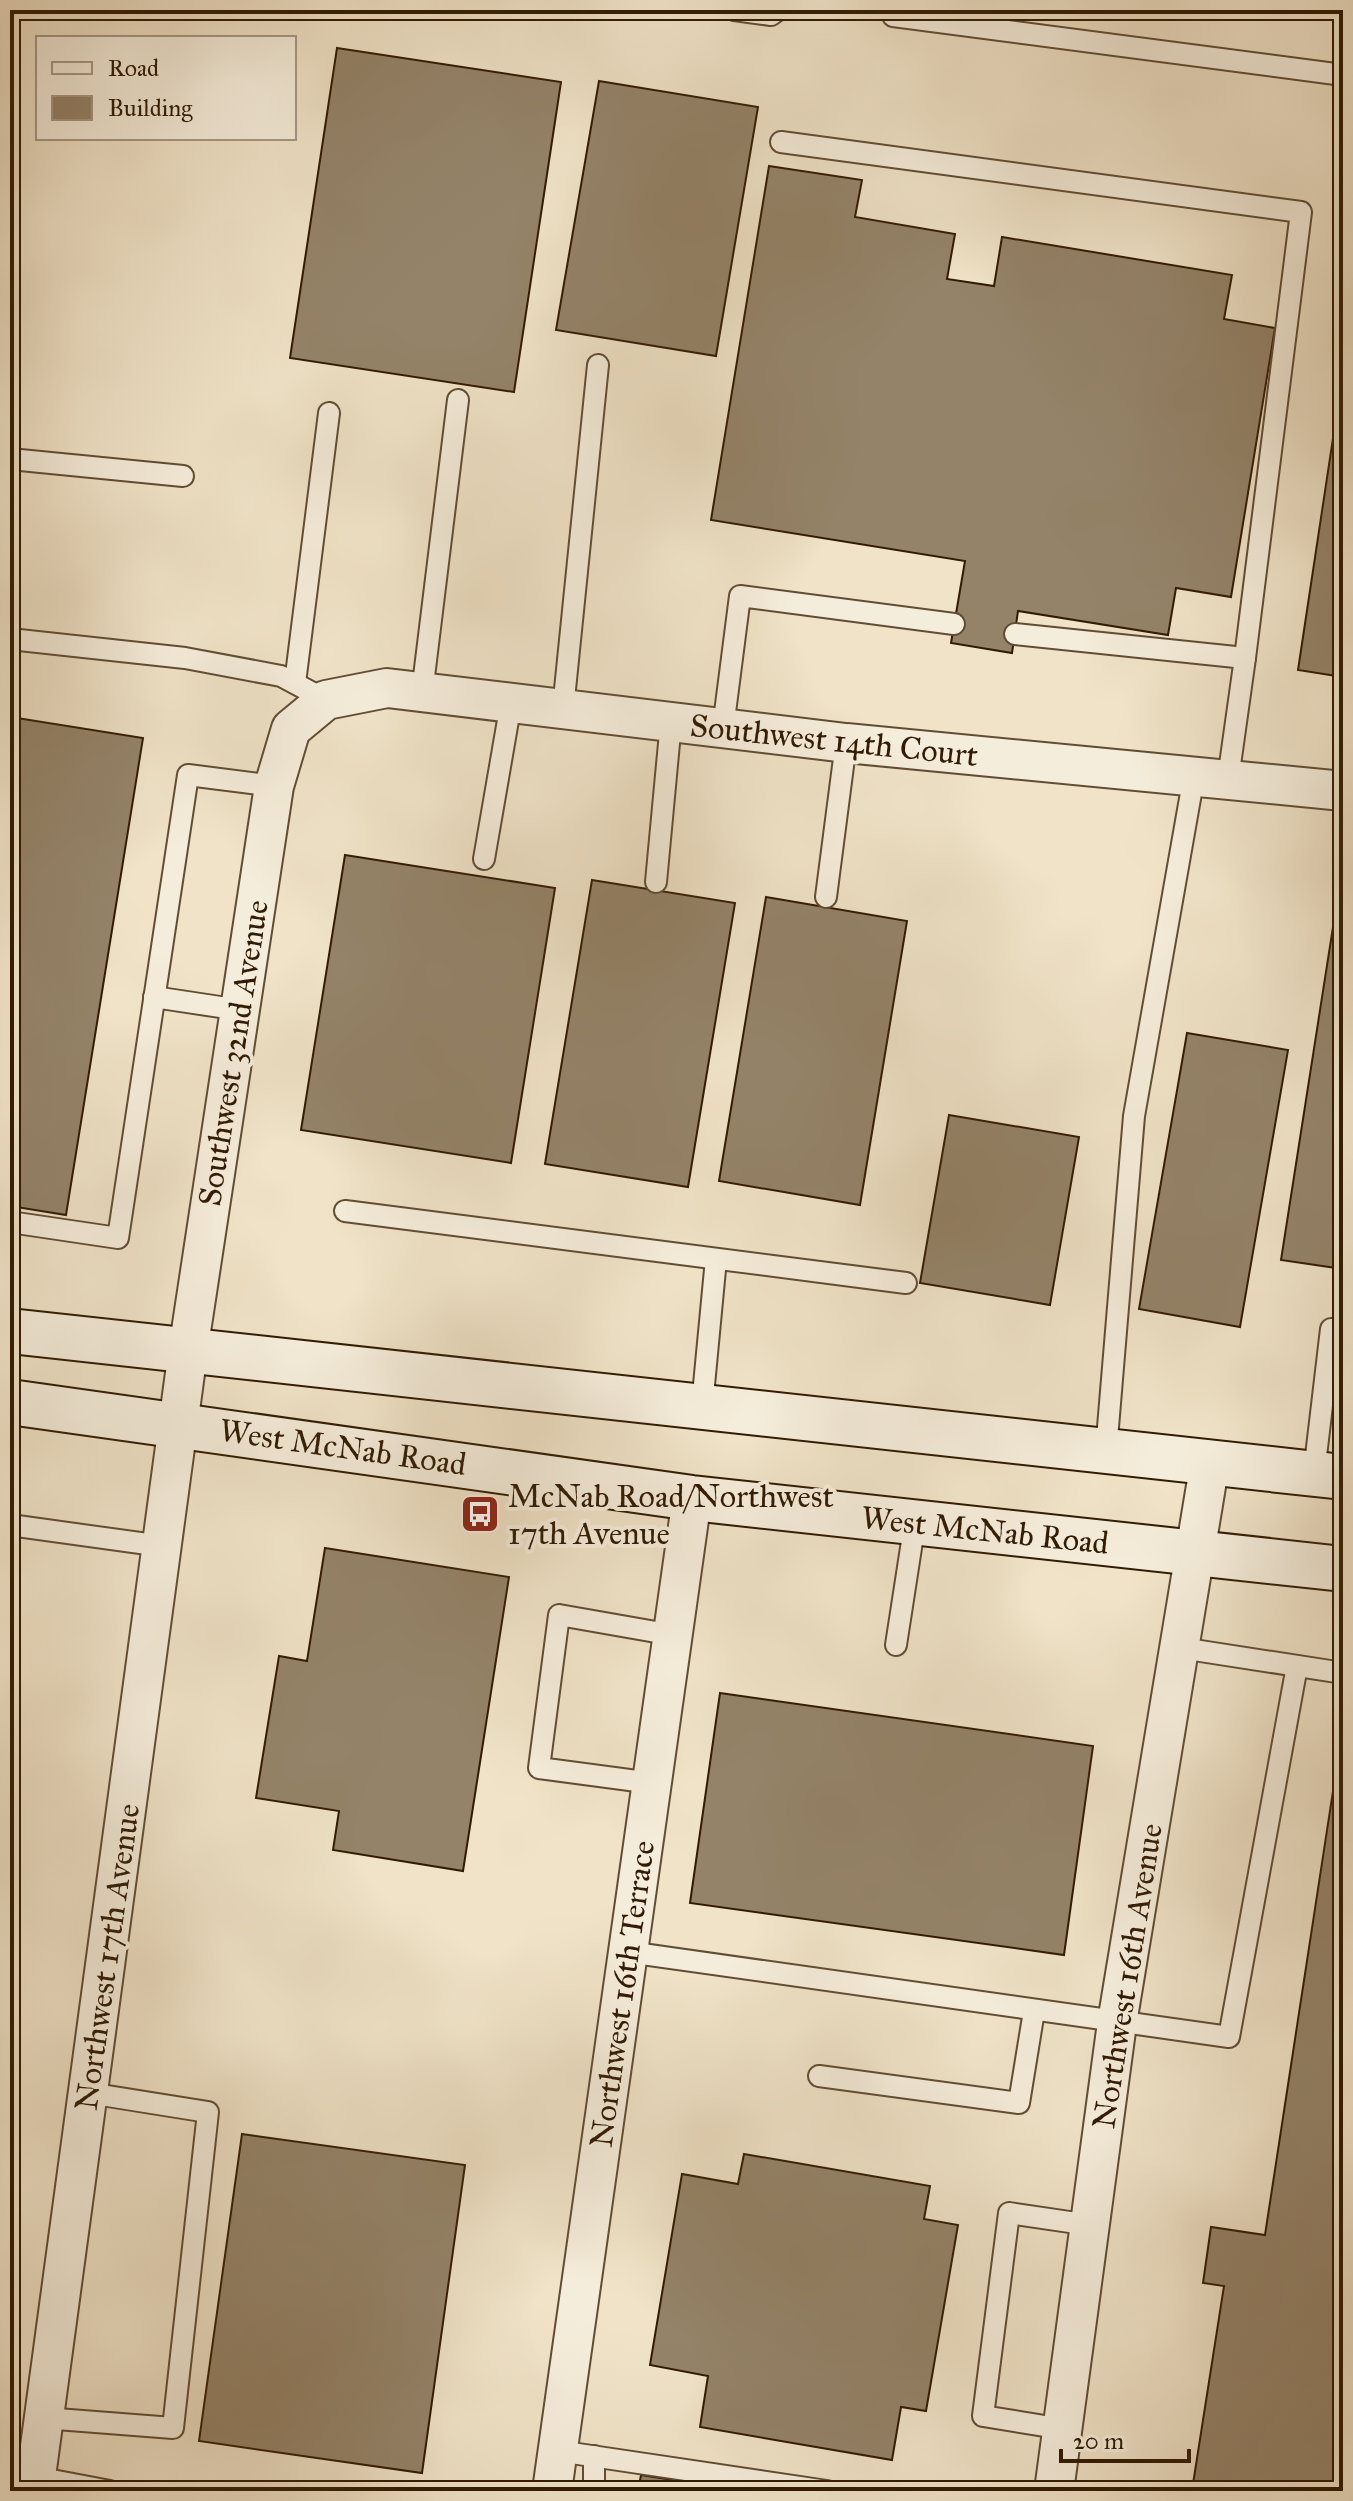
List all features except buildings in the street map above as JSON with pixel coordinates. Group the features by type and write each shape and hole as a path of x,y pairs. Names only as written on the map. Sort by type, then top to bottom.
{"main road":[{"path":"10,1331 1328,1475"},
{"name":"West McNab Road","path":"10,1402 179,1423 692,1498 1343,1569"}],"street":[{"name":"Southwest 14th Court","path":"310,692 387,688 846,743 1343,791"},
{"name":"Southwest 32nd Avenue","path":"179,1423 274,786 291,729 310,692"},
{"name":"Northwest 17th Avenue","path":"35,2484 179,1423"},
{"name":"Northwest 16th Avenue","path":"1054,2491 1117,2023 1210,1462"},
{"name":"Northwest 16th Terrace","path":"552,2491 576,2453 628,1952 692,1498"}],"lane":[{"path":"734,10 771,15 778,10"},
{"path":"893,10 893,16 1343,75"},
{"path":"781,142 1301,212 1245,658 1211,777 1134,1116 1106,1451"},
{"path":"563,709 598,365"},
{"path":"422,693 458,400"},
{"path":"10,639 185,658 281,676 310,692 329,413"},
{"path":"10,459 183,476"},
{"path":"723,728 740,596 954,624"},
{"path":"1015,634 1245,658"},
{"path":"484,859 511,703"},
{"path":"656,882 671,722"},
{"path":"826,897 846,743"},
{"path":"10,1222 118,1238 188,775 274,786"},
{"path":"154,997 240,1010"},
{"path":"345,1211 906,1283"},
{"path":"702,1406 716,1259"},
{"path":"1328,1475 1331,1329 1343,1330"},
{"path":"896,1645 915,1522"},
{"path":"10,1525 162,1546"},
{"path":"652,1783 539,1768 559,1615 673,1635"},
{"path":"1181,1648 1343,1673"},
{"path":"628,1952 1229,2037 1297,1666"},
{"path":"819,2076 1019,2103 1034,2011"},
{"path":"44,2418 173,2428 208,2112 89,2093"},
{"path":"1063,2429 983,2416 1009,2213 1090,2225"},
{"path":"576,2453 594,2491"},
{"path":"576,2453 827,2491"},
{"path":"35,2484 110,2491"}],"place":[{"name":"McNab Road/Northwest 17th Avenue","path":"480,1514"}]}
